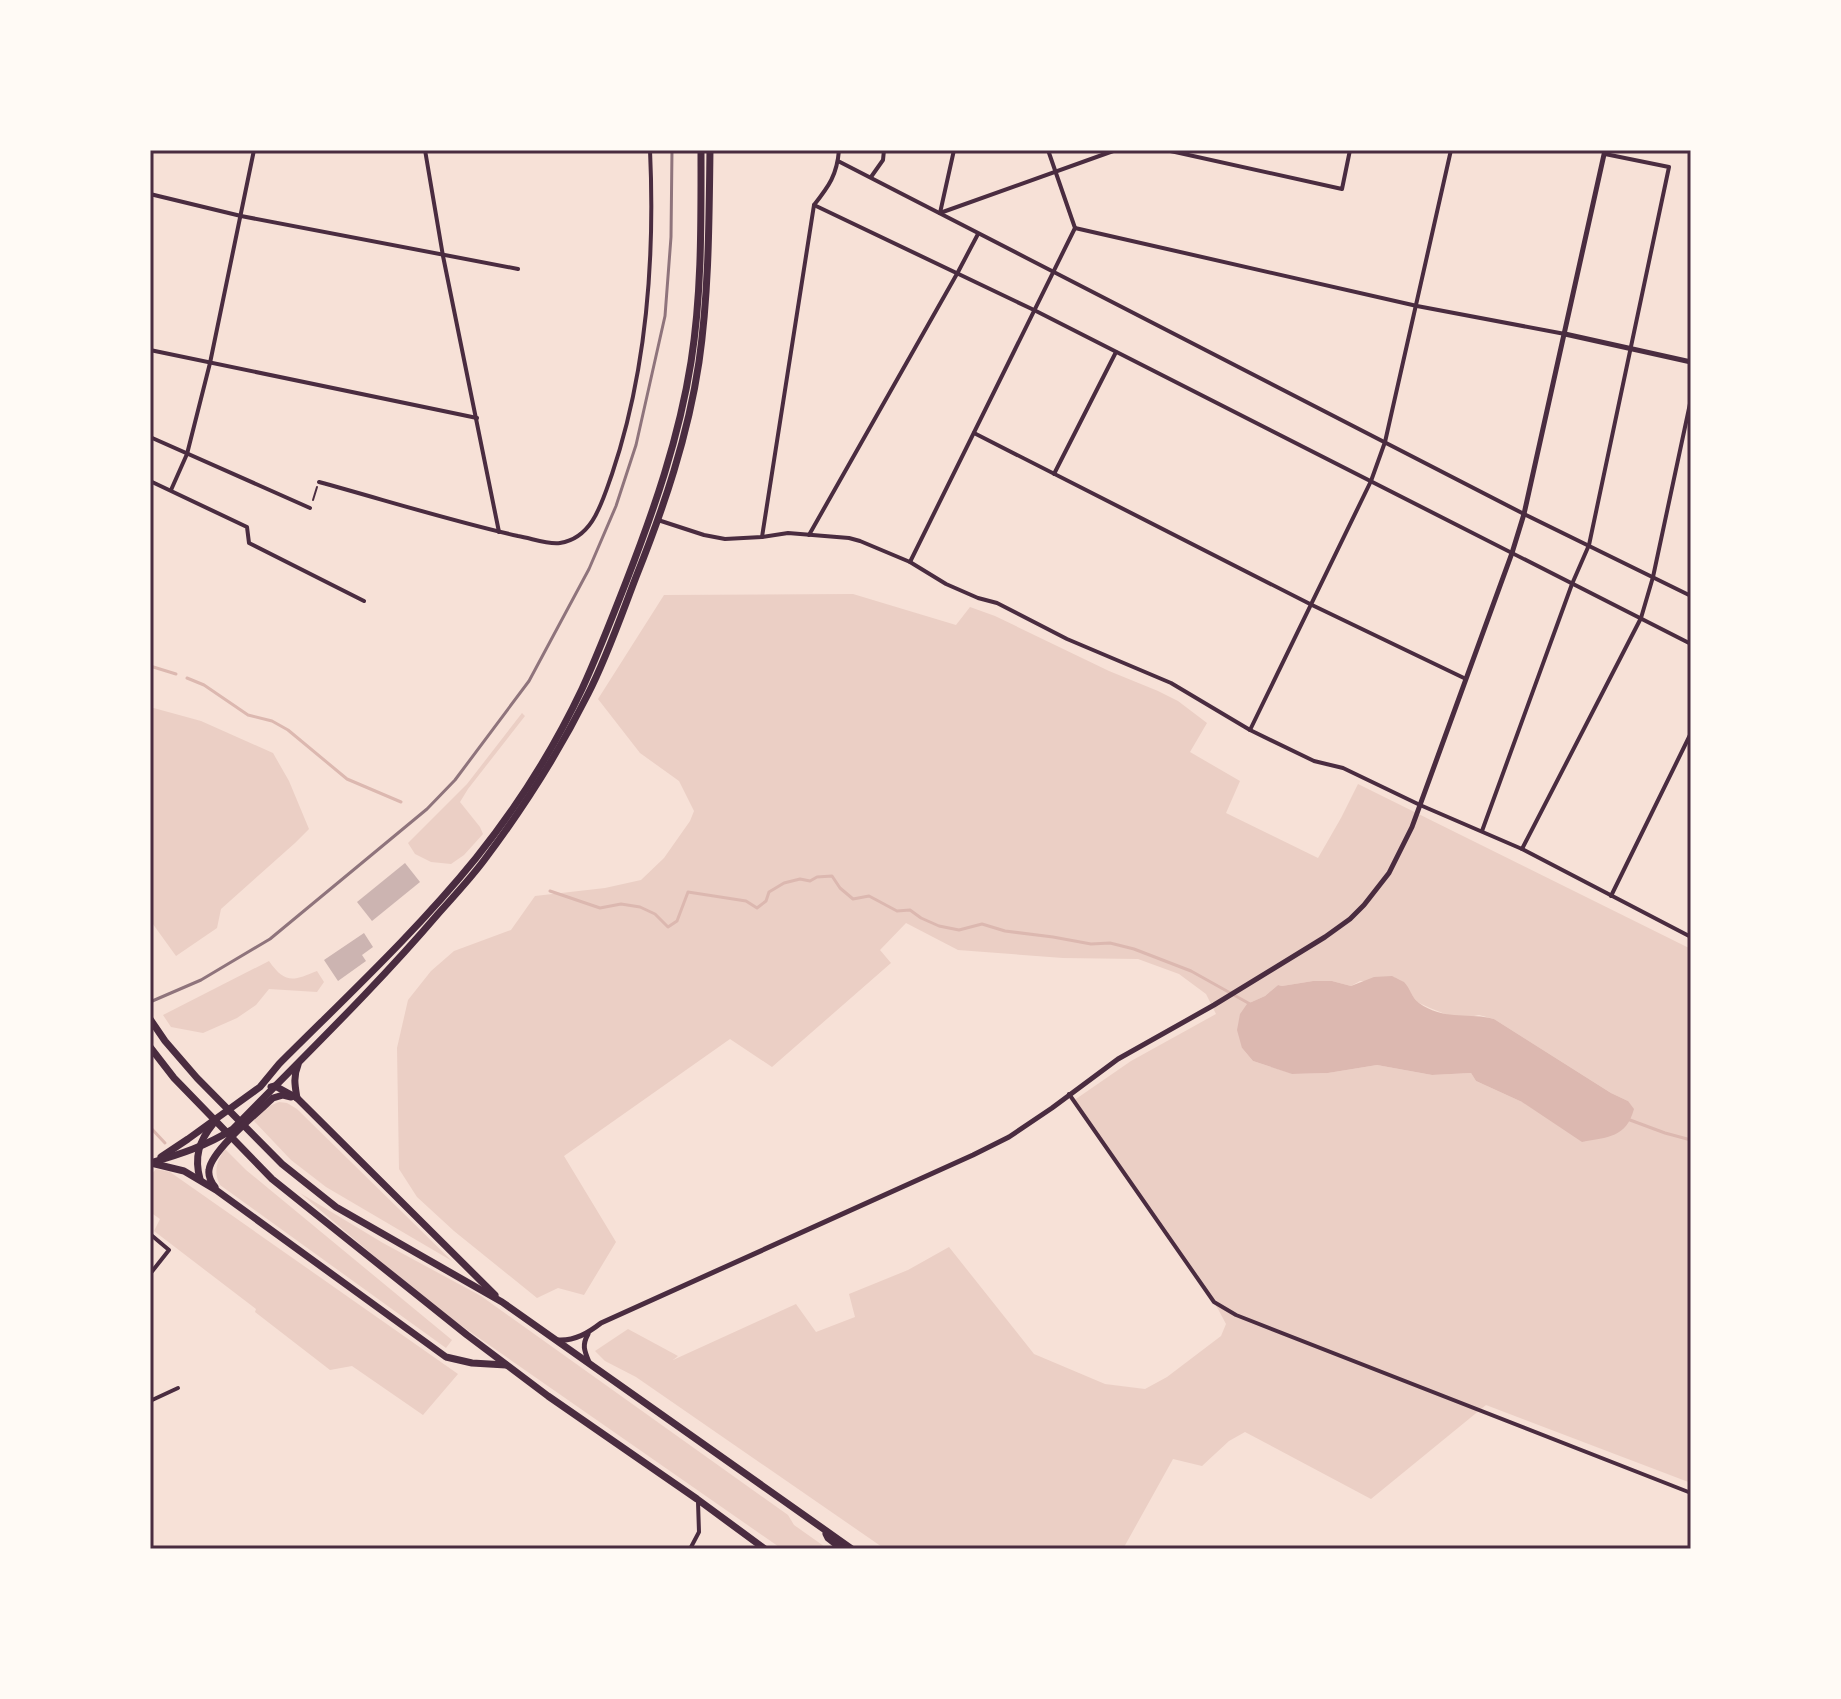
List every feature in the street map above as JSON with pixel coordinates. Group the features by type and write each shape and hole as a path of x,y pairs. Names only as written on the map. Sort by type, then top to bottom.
{"main road":[{"path":"150,1163 260,1087 299,1044 410,935 476,857 536,773 582,689 651,518 682,412 692,360 701,263 701,150"},
{"path":"150,1163 198,1148 233,1129 416,940 483,862 543,777 589,692 658,520 690,413 709,263 710,150"},
{"path":"150,1019 197,1078 278,1160 336,1207 502,1302 852,1549"},
{"path":"150,1047 185,1089 266,1174 562,1407 765,1549"},
{"path":"297,1098 295,1073 300,1061"},
{"path":"260,1087 275,1086 297,1098 502,1302"},
{"path":"216,1190 208,1171 225,1143 273,1098 283,1095 297,1098"},
{"path":"200,1179 196,1165 198,1148 220,1116"},
{"path":"150,1163 184,1171 200,1179 446,1357 508,1366"},
{"path":"824,1529 828,1538 842,1549"}],"street":[{"path":"171,490 187,454 210,363 254,150"},
{"path":"425,150 443,256 499,532"},
{"path":"319,482 499,532 556,544 572,540 584,532 604,496 634,397 645,332 649,275 650,150"},
{"path":"762,537 814,205 832,182 839,150"},
{"path":"871,177 883,160 884,150"},
{"path":"940,213 954,150"},
{"path":"910,562 1075,228 1048,150"},
{"path":"940,213 1116,150"},
{"path":"1166,150 1342,189 1350,150"},
{"path":"1250,730 1371,481 1385,442 1451,150"},
{"path":"556,1340 567,1341 588,1333 601,1323 1009,1137 1118,1059 1325,937 1350,919 1377,889 1406,841 1512,553 1524,514 1604,152 1669,167 1589,545 1482,831"},
{"path":"838,161 1524,514 1691,596"},
{"path":"150,194 241,216 518,269"},
{"path":"814,205 1034,310 1691,644"},
{"path":"1075,228 1417,306 1691,362"},
{"path":"809,535 978,234"},
{"path":"150,350 477,418"},
{"path":"1054,474 1116,352"},
{"path":"1522,849 1641,618 1653,577 1691,399"},
{"path":"974,433 1312,605 1466,679"},
{"path":"150,437 310,508"},
{"path":"150,481 247,527 249,543 364,601"},
{"path":"658,520 725,539 788,533 849,538 910,562 946,584 997,603 1067,639 1171,683 1250,730 1314,761 1343,768 1522,849 1691,937"},
{"path":"1611,896 1691,733"},
{"path":"1069,1094 1214,1302 1236,1315 1691,1493"},
{"path":"150,1234 169,1250 150,1274"},
{"path":"588,1333 583,1348 590,1365"},
{"path":"150,1401 178,1388"},
{"path":"690,1549 699,1532 697,1499"}],"path":[{"path":"310,508 319,482"}],"shaded area":[{"path":"853,594 956,625 970,607 1178,701 1207,723 1190,752 1240,781 1226,813 1318,858 1358,784 1691,949 1691,1483 1486,1405 1371,1499 1245,1432 1229,1441 1202,1466 1173,1459 1123,1549 885,1549 636,1377 605,1361 595,1351 628,1329 678,1356 673,1360 796,1304 816,1332 855,1317 849,1294 908,1270 949,1247 1034,1354 1105,1384 1145,1389 1167,1377 1221,1336 1226,1324 1073,1101 1131,1061 1216,1014 1206,994 1179,974 1138,959 1063,958 958,950 906,923 880,950 891,963 772,1067 730,1039 564,1156 616,1242 584,1295 558,1288 537,1298 454,1231 417,1197 399,1169 397,1048 408,1000 431,971 454,951 511,930 535,896 605,888 641,880 664,858 690,821 694,811 679,781 640,753 598,699 664,595","holes":["1332,981 1351,986 1360,981 1403,982 1417,1002 1450,1016 1479,1015 1494,1019 1628,1101 1522,1102 1476,1081 1471,1073 1432,1075 1377,1065 1328,1073 1293,1074 1253,1061 1242,1048 1247,1004 1265,996 1278,985"]},
{"path":"150,707 201,721 273,753 289,781 309,829 221,909 217,928 176,956 150,920"},
{"path":"522,713 525,716 460,802 483,834 451,864 431,862 415,854 408,843 467,784"},
{"path":"269,961 285,977 302,977 317,971 324,982 317,992 269,989 256,1005 237,1018 203,1033 171,1027 163,1015"},
{"path":"1392,976 1404,982 1417,1001 1428,1009 1494,1019 1628,1101 1634,1109 1631,1119 1615,1134 1582,1142 1522,1102 1476,1081 1471,1073 1432,1075 1377,1065 1328,1073 1292,1074 1253,1061 1242,1048 1237,1030 1240,1014 1247,1004 1265,996 1278,985 1332,981 1351,986 1374,977"},
{"path":"279,1102 297,1109 452,1261 326,1187 291,1160 253,1120 267,1107"},
{"path":"225,1149 246,1170 452,1340 446,1348 220,1185 217,1166"},
{"path":"156,1169 170,1172 458,1374 423,1415 352,1366 330,1370 154,1231 160,1219 150,1212 150,1176"},
{"path":"300,1193 383,1243 481,1296 788,1515 794,1525 828,1549 782,1549 433,1306"}],"building":[{"path":"405,863 420,882 372,921 357,902"},
{"path":"364,933 373,947 362,955 366,961 338,981 324,960"}],"waterway":[{"path":"150,666 176,674"},
{"path":"187,678 204,685 248,715 272,721 288,730 347,779 401,802"},
{"path":"550,891 600,908 621,904 640,907 655,914 668,927 677,921 688,892 746,901 757,908 766,901 769,892 784,883 832,876 853,899 869,896 897,911 910,910 939,926 959,930 982,924 1005,931 1091,944 1110,943 1134,949 1191,971 1250,1004"},
{"path":"1630,1120 1691,1140"},
{"path":"150,1127 165,1143"}],"railway":[{"path":"150,1002 201,980 270,939 427,809 455,780 529,681 589,569 616,506 636,445 665,316 671,237 672,150"}]}
